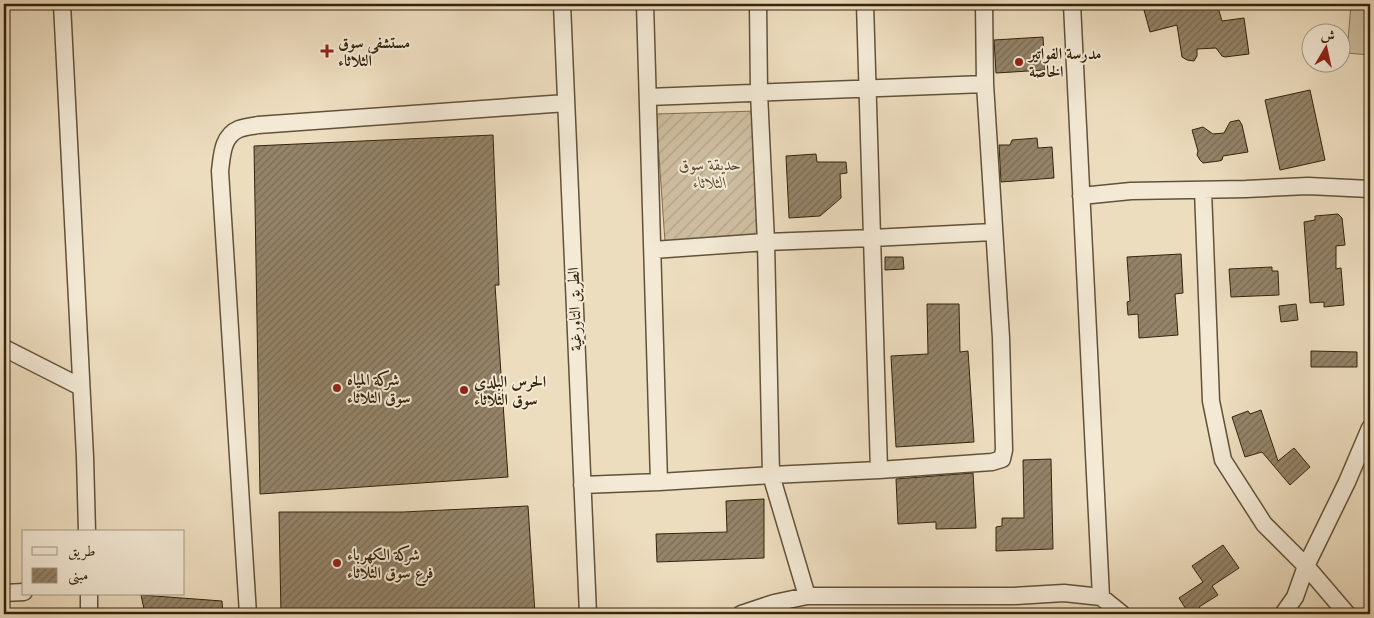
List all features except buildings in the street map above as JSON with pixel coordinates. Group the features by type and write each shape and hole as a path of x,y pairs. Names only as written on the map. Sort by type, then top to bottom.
{"street":[{"path":"62,4 85,457 87,530"},
{"name":"الطريق التاورغية","path":"562,4 588,614"},
{"path":"645,4 659,482"},
{"path":"758,4 771,475 807,596"},
{"path":"865,4 879,470"},
{"path":"582,485 879,470 992,462 1002,459 1004,450 1001,347 985,84 984,4"},
{"path":"1072,4 1100,598"},
{"path":"648,97 985,84"},
{"path":"248,614 220,171 222,150 228,138 238,129 258,125 566,103"},
{"path":"1081,196 1131,191 1308,186 1370,189"},
{"path":"1203,190 1210,402 1223,460 1264,524 1306,566 1347,614"},
{"path":"653,250 766,242 993,232"},
{"path":"4,348 81,387"},
{"path":"1283,614 1294,597 1306,566 1347,482 1370,428"},
{"path":"4,593 22,592"},
{"path":"741,614 774,603 807,596 1014,596 1064,593 1100,598 1122,614"},
{"path":"88,596 89,614"}],"green space":[{"path":"1351,4 1370,4 1370,55 1352,53 1352,22 1350,22"},
{"name":"حديقة سوق الثلاثاء","path":"757,111 761,240 665,242 656,114"}],"place":[{"name":"مستشفى سوق الثلاثاء","path":"327,51"},
{"name":"مدرسة الفواتير الخاصة","path":"1019,62"},
{"name":"شركة المياه سوق الثلاثاء","path":"337,388"},
{"name":"الحرس البلدي سوق الثلاثاء","path":"464,390"},
{"name":"شركة الكهرباء فرع سوق الثلاثاء","path":"337,563"}]}
